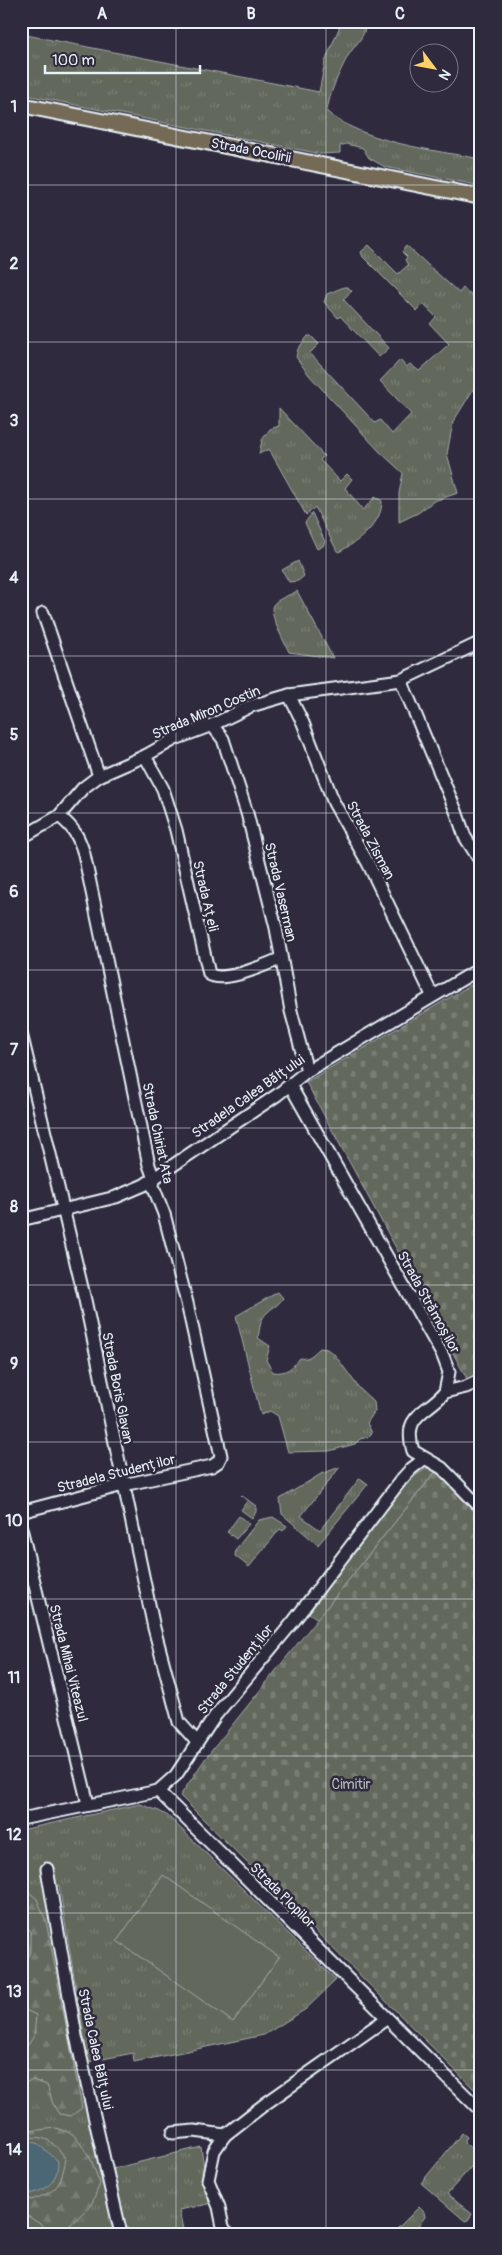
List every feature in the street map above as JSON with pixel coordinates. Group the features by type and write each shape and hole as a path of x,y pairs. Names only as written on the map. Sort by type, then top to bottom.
{"main road":[{"name":"Strada Ocolirii","path":"21,105 481,197"}],"street":[{"path":"43,613 99,776"},
{"name":"Strada Miron Costin","path":"21,838 59,816 83,788 99,776 145,756 175,738 212,725 251,706 289,695 401,680 481,642"},
{"path":"401,680 456,810 465,836 481,862"},
{"name":"Strada Zisman","path":"289,695 303,723 334,803 368,863 432,995"},
{"name":"Strada Vaserman","path":"212,725 222,739 245,805 276,928 280,959 291,1011 307,1071"},
{"name":"Strada Ațeli","path":"145,756 163,789 176,830 209,974 218,978 231,976 280,959"},
{"name":"Strada Chiriat Ata","path":"59,816 79,836 84,854 149,1165 154,1179 153,1186 164,1214 221,1449 218,1462"},
{"name":"Stradela Calea Bălțului","path":"21,1220 116,1197 154,1179 290,1085 307,1071 432,995 481,968"},
{"name":"Strada Boris Glavan","path":"21,1033 85,1300 154,1628 179,1722 197,1742"},
{"name":"Strada Strămoșilor","path":"290,1085 443,1356 449,1372 445,1392"},
{"path":"481,1380 466,1387 445,1392 418,1413 413,1422 410,1440 413,1451 442,1468 481,1508"},
{"name":"Strada Studenților","path":"158,1791 176,1775 215,1716 293,1622 401,1480 424,1459"},
{"name":"Stradela Studenților","path":"21,1512 123,1485 212,1466 218,1462"},
{"name":"Strada Mihai Viteazul","path":"21,1528 88,1804"},
{"path":"21,1819 158,1791"},
{"name":"Strada Plopilor","path":"158,1791 386,2019 481,2111"},
{"name":"Strada Calea Bălțului","path":"47,1869 76,2036 121,2234"},
{"path":"228,2234 223,2227 219,2208 208,2180 214,2151 225,2135 265,2104 386,2019"},
{"path":"174,2133 194,2131 225,2135"}],"green space":[{"path":"342,21 360,21 361,28 365,29 338,76 332,90 327,112 343,123 380,138 401,144 481,159 481,186 385,167 369,158 363,148 346,144 340,146 340,153 321,154 21,94 21,34 319,92 325,62"},
{"path":"369,245 398,274 408,265 405,260 407,257 402,252 407,246 459,293 463,288 481,302 481,377 453,422 447,454 458,493 434,501 418,513 399,522 399,493 403,473 379,451 309,375 296,357 298,349 308,336 311,336 319,344 310,353 375,423 380,420 392,434 411,414 380,381 400,360 406,367 410,364 419,371 449,344 430,324 436,317 423,304 417,311 363,257 361,252"},
{"path":"344,287 352,291 343,299 389,348 379,357 324,302 327,294"},
{"path":"279,408 324,456 320,460 340,481 347,474 352,479 345,488 363,510 375,497 382,501 381,509 374,524 354,543 339,552 315,507 306,515 269,449 259,454 262,440 270,429 279,426"},
{"path":"312,513 325,542 323,546 317,549 305,523"},
{"path":"298,561 304,576 298,581 289,582 282,570"},
{"path":"297,591 333,658 289,652 275,621 272,609 277,601"},
{"path":"481,979 481,1371 467,1379 306,1082"},
{"path":"278,1292 283,1298 263,1317 258,1338 270,1346 266,1360 273,1372 285,1371 300,1358 308,1357 320,1348 327,1349 335,1355 359,1388 374,1402 375,1411 367,1423 372,1433 368,1437 360,1439 355,1444 329,1451 288,1452 278,1416 270,1411 261,1415 236,1316"},
{"path":"340,1467 301,1516 320,1530 360,1478 368,1484 318,1545 282,1514 280,1499 321,1474"},
{"path":"427,1468 436,1471 318,1619 309,1613 396,1493 412,1478"},
{"name":"Cimitir","path":"436,1471 481,1517 481,2096 180,1796 205,1759"},
{"path":"241,1495 256,1506 256,1512 252,1518 241,1510 247,1501"},
{"path":"239,1516 249,1524 236,1539 227,1532"},
{"path":"273,1517 287,1526 283,1531 280,1529 249,1567 235,1556 236,1549 259,1520"},
{"path":"140,1804 168,1816 336,1980 306,2009 264,2035 134,2062 133,2053 88,2062 59,1885 44,1888 100,2172 201,2147 209,2204 179,2210 184,2234 21,2234 21,1830"},
{"path":"21,1875 22,1886 37,1899 46,1921 82,2108 71,2116 59,2114 53,2104 47,2085 32,2080 21,2084 21,2047 28,2045 34,2036 36,2015 21,2008 21,1972 30,1952 30,1930 21,1924"},
{"path":"163,1875 279,1957 233,2022 117,1941"},
{"path":"56,2128 73,2134 90,2157 100,2184 91,2205 67,2228 51,2231 23,2213 21,2210 21,2196 31,2200 47,2194 56,2187 62,2176 66,2159 57,2147 48,2140 37,2137 21,2138 21,2132"},
{"path":"462,2133 467,2137 464,2142 480,2157 447,2194 472,2214 465,2221 421,2183"},
{"path":"419,2207 424,2212 425,2217 412,2234 402,2234 397,2229"}],"water":[{"path":"28,2142 37,2143 58,2161 56,2175 50,2185 39,2191 26,2194 21,2190 21,2145"}]}
